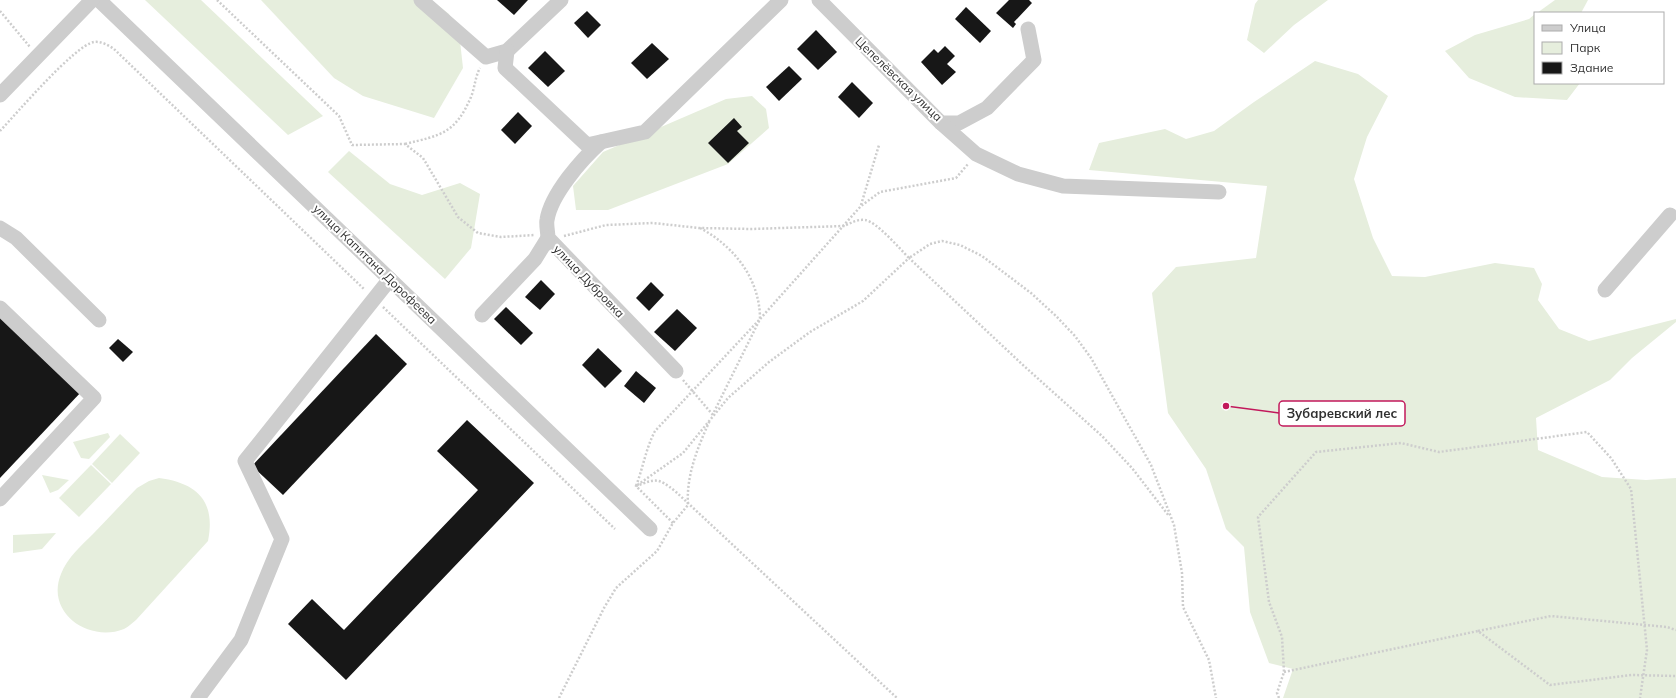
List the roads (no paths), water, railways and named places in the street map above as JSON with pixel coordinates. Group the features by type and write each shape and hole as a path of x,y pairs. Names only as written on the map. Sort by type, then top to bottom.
{"street":[{"path":"0,96 92,0"},
{"name":"улица Капитана Дорофеева","path":"99,0 650,529"},
{"path":"421,0 486,56 507,51 561,0"},
{"name":"улица Дубровка","path":"507,51 505,68 587,145 645,132 781,0"},
{"name":"Цепелёвская улица","path":"819,0 941,123 959,123 987,108 1034,60 1028,29"},
{"path":"941,123 976,154 1018,174 1063,186 1220,192"},
{"name":"улица Дубровка","path":"602,142 585,157 558,193 547,220 548,238 676,372"},
{"path":"1605,290 1674,213"},
{"path":"0,228 16,238 99,320"},
{"path":"482,315 535,259 548,238"},
{"path":"198,698 241,640 282,539 245,461 390,279"},
{"path":"0,308 94,398 0,499"}],"place":[{"name":"Зубаревский лес","path":"1226,406"}]}
